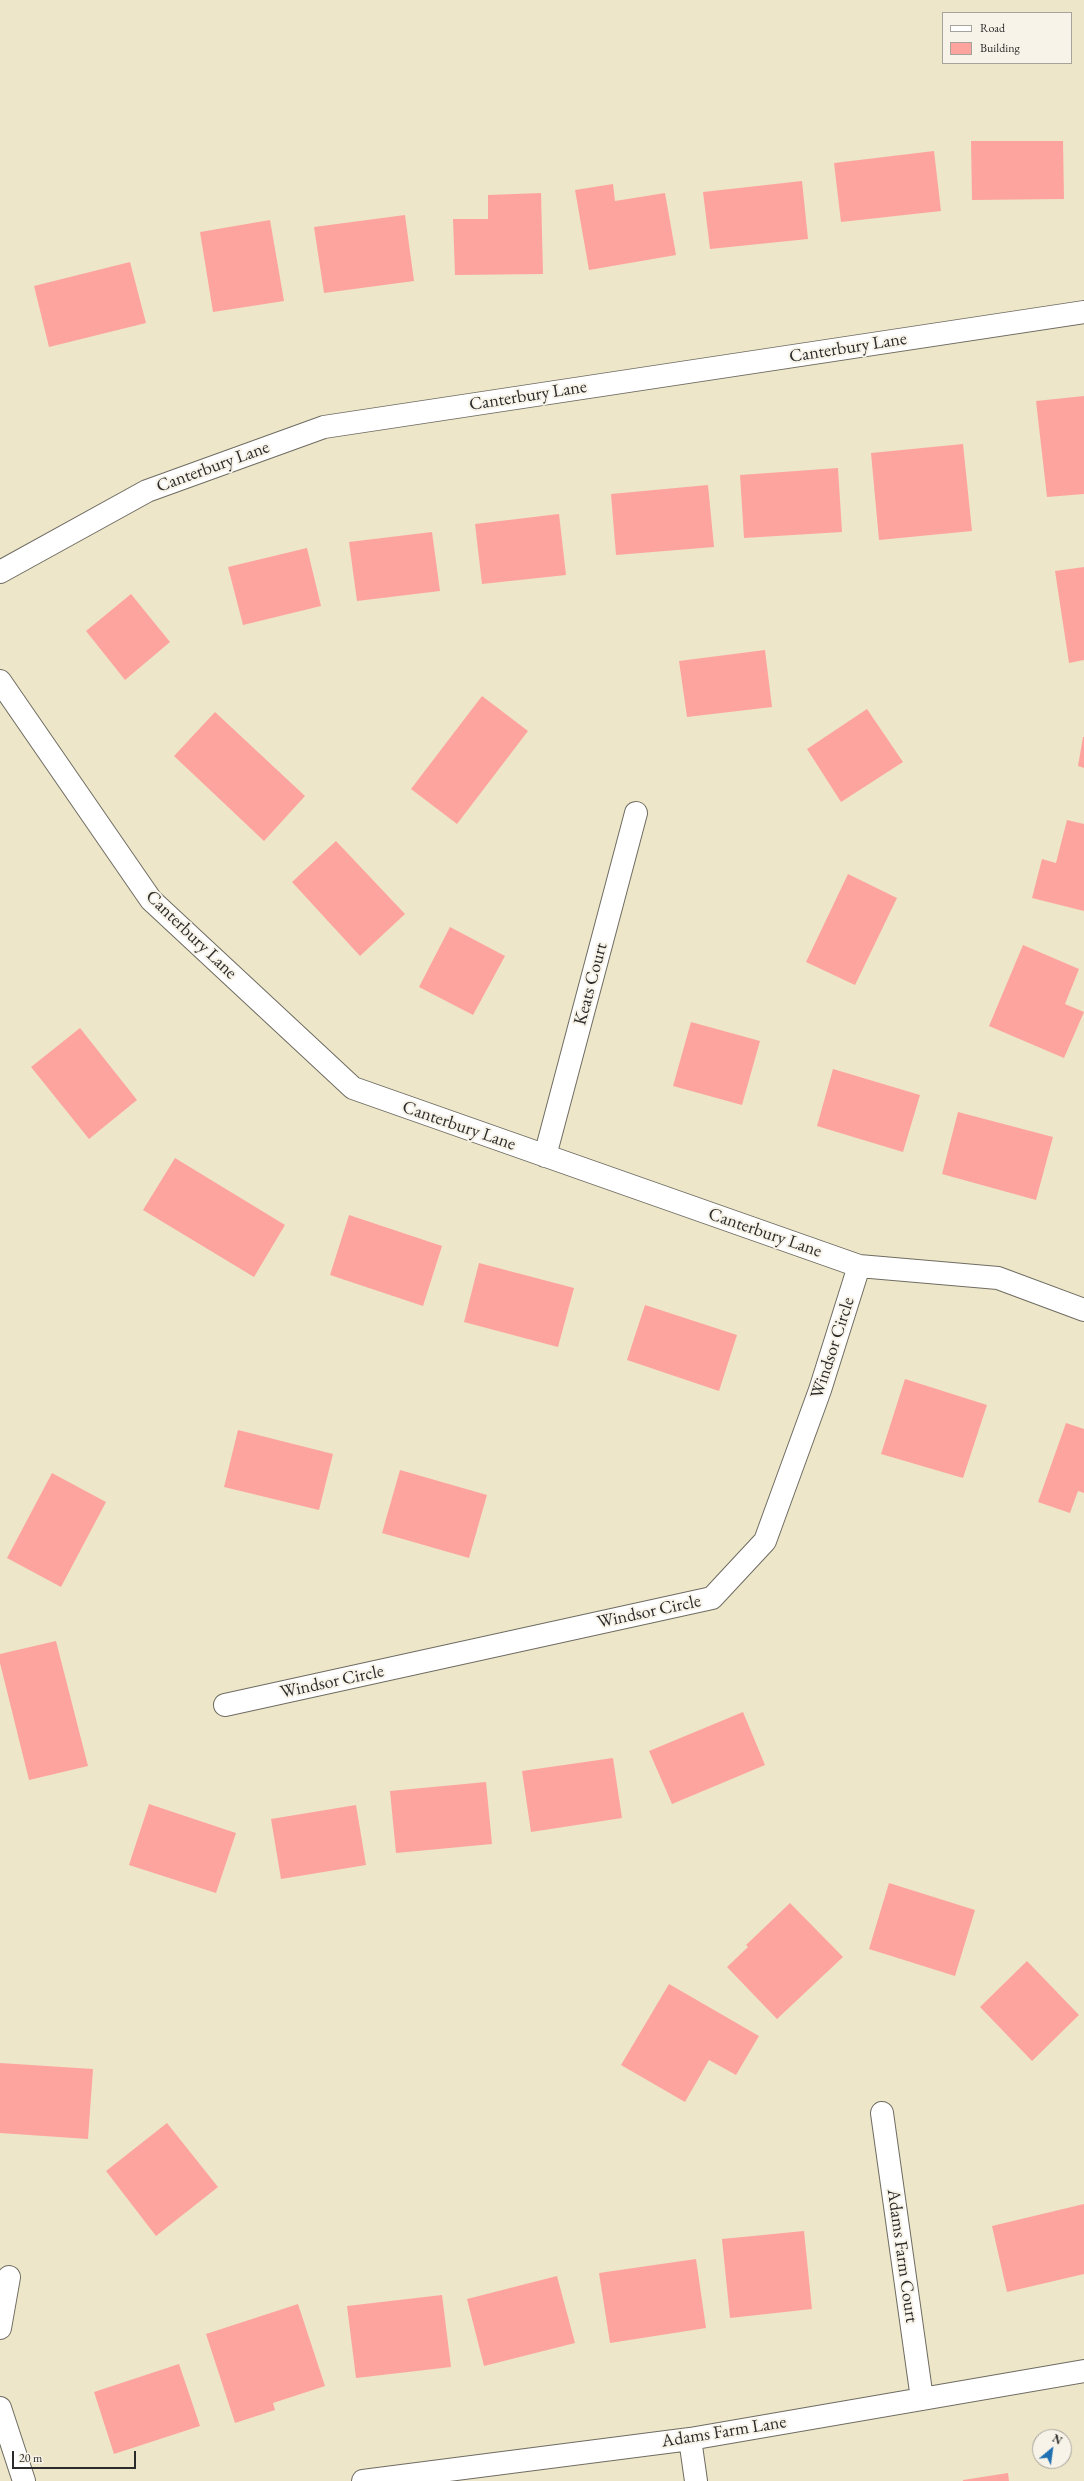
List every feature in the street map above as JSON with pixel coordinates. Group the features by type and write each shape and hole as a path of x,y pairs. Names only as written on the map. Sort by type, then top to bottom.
{"street":[{"name":"Canterbury Lane","path":"0,572 147,491 324,427 1084,312"},
{"name":"Canterbury Lane","path":"0,681 151,900 353,1088 860,1266 998,1278 1084,1310"},
{"name":"Keats Court","path":"545,1156 636,812"},
{"name":"Windsor Circle","path":"225,1705 712,1598 765,1541 820,1390 860,1266"},
{"name":"Adams Farm Court","path":"882,2113 922,2399"},
{"path":"0,2328 10,2276"},
{"name":"Adams Farm Lane","path":"363,2481 690,2439 1084,2371"},
{"path":"0,2408 24,2481"},
{"path":"690,2439 696,2481"}],"building":[{"path":"971,141 1063,141 1064,199 972,200"},
{"path":"934,151 941,211 841,222 834,163"},
{"path":"802,181 808,239 710,249 703,192"},
{"path":"613,184 615,201 665,193 676,255 589,270 575,190"},
{"path":"541,193 543,274 455,275 453,219 488,219 488,195"},
{"path":"405,215 414,281 324,293 314,227"},
{"path":"270,220 284,301 213,312 200,232"},
{"path":"130,262 146,323 49,347 34,286"},
{"path":"1084,396 1084,494 1047,497 1036,401"},
{"path":"963,444 972,531 879,540 871,453"},
{"path":"838,468 842,532 744,538 740,475"},
{"path":"708,485 714,547 616,555 611,494"},
{"path":"559,514 566,575 482,584 475,524"},
{"path":"432,532 440,591 357,601 349,542"},
{"path":"307,548 321,606 243,625 228,567"},
{"path":"1084,567 1084,660 1069,663 1055,571"},
{"path":"131,594 170,642 125,680 86,631"},
{"path":"765,650 772,707 687,717 679,661"},
{"path":"482,696 528,731 457,824 411,789"},
{"path":"867,709 903,762 841,802 807,749"},
{"path":"215,712 305,796 264,841 174,756"},
{"path":"1084,737 1084,768 1078,766"},
{"path":"1067,820 1084,824 1084,911 1032,898 1042,859 1056,863"},
{"path":"336,841 405,914 360,956 292,882"},
{"path":"848,874 897,898 855,985 806,962"},
{"path":"450,927 505,956 473,1015 419,987"},
{"path":"1023,945 1079,969 1065,1004 1084,1012 1064,1058 989,1026"},
{"path":"691,1022 760,1041 742,1105 673,1086"},
{"path":"80,1028 137,1100 89,1139 31,1067"},
{"path":"833,1069 920,1095 903,1152 817,1126"},
{"path":"958,1112 1053,1137 1036,1200 942,1174"},
{"path":"175,1158 285,1225 254,1277 143,1210"},
{"path":"349,1215 442,1246 423,1306 330,1275"},
{"path":"479,1263 574,1288 558,1347 464,1322"},
{"path":"645,1305 737,1335 719,1391 627,1360"},
{"path":"905,1379 987,1405 963,1478 881,1454"},
{"path":"1066,1423 1084,1429 1084,1493 1078,1491 1070,1513 1038,1502"},
{"path":"238,1430 333,1454 319,1510 224,1487"},
{"path":"400,1470 487,1495 469,1558 382,1533"},
{"path":"52,1473 106,1502 61,1587 7,1558"},
{"path":"56,1641 88,1766 29,1780 0,1663 0,1654"},
{"path":"743,1712 765,1765 672,1804 649,1751"},
{"path":"613,1758 622,1818 531,1832 522,1771"},
{"path":"486,1782 492,1844 396,1853 390,1791"},
{"path":"149,1804 236,1833 216,1893 129,1865"},
{"path":"356,1805 366,1865 281,1879 271,1819"},
{"path":"889,1883 975,1910 955,1976 869,1949"},
{"path":"790,1903 843,1957 777,2019 727,1967 748,1947 746,1945"},
{"path":"1027,1961 1079,2015 1032,2061 980,2007"},
{"path":"669,1984 759,2036 736,2075 709,2060 685,2102 621,2065"},
{"path":"0,2063 93,2069 88,2139 0,2133"},
{"path":"167,2123 218,2187 156,2236 106,2171"},
{"path":"1084,2204 1084,2274 1007,2292 992,2226"},
{"path":"804,2231 812,2309 730,2318 722,2239"},
{"path":"696,2259 706,2328 610,2343 599,2273"},
{"path":"557,2276 575,2343 484,2366 467,2299"},
{"path":"442,2295 451,2367 356,2378 347,2306"},
{"path":"298,2304 325,2386 273,2403 275,2410 235,2423 206,2334"},
{"path":"179,2364 200,2426 114,2454 94,2392"},
{"path":"1008,2473 1009,2481 963,2481 963,2480"}]}
